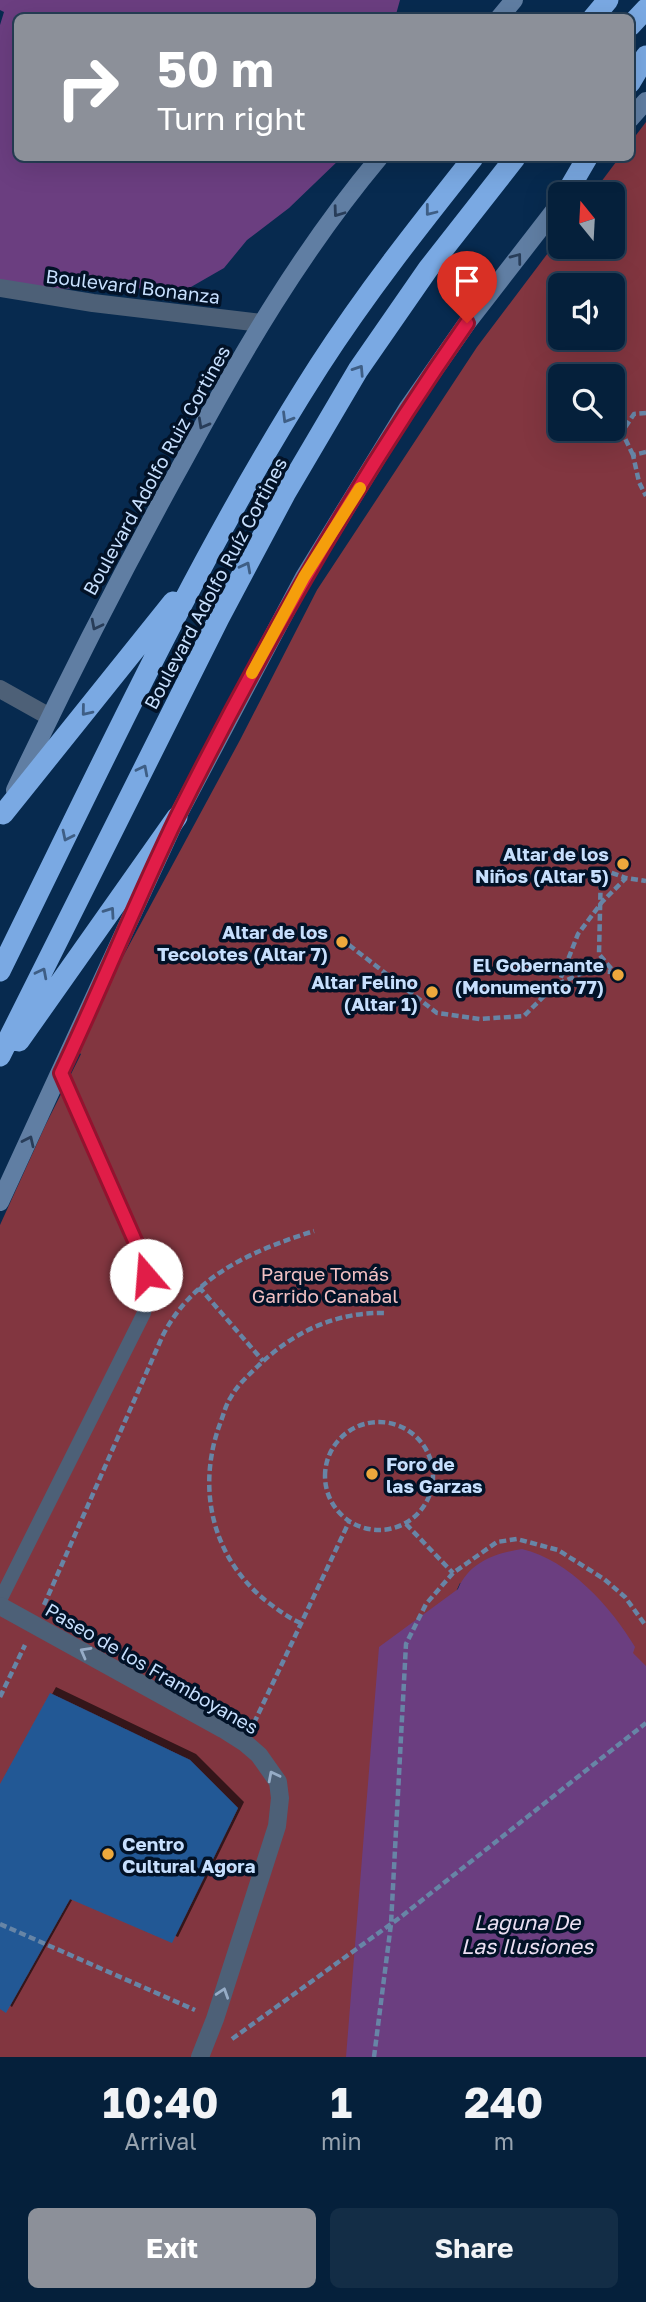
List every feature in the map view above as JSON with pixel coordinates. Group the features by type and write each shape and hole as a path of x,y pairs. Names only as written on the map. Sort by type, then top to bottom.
{"highway":[{"path":"596,14 608,0"},
{"path":"634,22 646,9"},
{"path":"634,76 646,56"},
{"name":"Boulevard Adolfo Ruíz Cortines","path":"0,971 205,562 250,480 319,366 385,268 471,161"},
{"name":"Boulevard Adolfo Ruíz Cortines","path":"0,1056 219,618 285,494 358,370 428,269 513,161"},
{"path":"574,182 585,161"},
{"path":"2,818 205,562"},
{"path":"0,1068 177,817"}],"main road":[{"path":"502,14 514,0"},
{"path":"634,114 646,101"},
{"name":"Boulevard Adolfo Ruiz Cortines","path":"2,818 128,561 261,323 321,235 377,161"},
{"path":"577,182 595,161"},
{"path":"0,1202 177,817 304,577 407,409 475,313 548,219"}],"street":[{"name":"Boulevard Bonanza","path":"0,288 93,303 261,323"},
{"path":"0,689 50,717"},
{"name":"Paseo de los Framboyanes","path":"0,1605 245,1743 259,1755 278,1782 277,1826 215,2019 200,2057"}],"lane":[{"path":"0,1600 144,1312 148,1292 143,1259 61,1073"}],"path":[{"path":"646,414 634,414 622,432 633,455 639,482 646,496"},
{"path":"633,455 646,452"},
{"path":"554,986 587,971 614,972 599,954 601,869 626,878 646,881"},
{"path":"349,946 437,1013 480,1019 524,1016 560,980 578,934 602,902 626,878"},
{"path":"0,1698 176,1311 200,1287 234,1262 314,1231"},
{"path":"200,1287 263,1361"},
{"path":"301,1623 291,1619 263,1598 234,1568 225,1553 217,1531 209,1489 211,1452 229,1399 239,1384 290,1339 328,1321 367,1313 384,1313"},
{"path":"375,1422 396,1424 421,1442 431,1461 433,1481 427,1501 414,1518 390,1530 373,1531 349,1522 334,1508 329,1499 324,1479 327,1458 338,1440 354,1427 375,1422"},
{"path":"245,1743 349,1522"},
{"path":"406,1524 453,1573"},
{"path":"374,2057 391,1924 407,1644 426,1604 453,1573 497,1542 517,1539 558,1550 604,1579 625,1597 646,1626"},
{"path":"228,2041 402,1916 646,1723"},
{"path":"0,1924 215,2019"}],"green space":[{"name":"Parque Tomás Garrido Canabal","path":"646,122 646,1747 460,1583 442,1622 400,2057 0,2057 0,1225 81,1054 73,1049 240,740 317,590 477,347 548,253 548,259 625,259 625,182 601,182 617,161 634,161 634,138"}],"water":[{"path":"0,0 400,0 396,14 14,14 14,161 338,161 289,208 247,240 224,268 184,291 100,286 0,294 0,25 4,12 0,10"},
{"name":"Laguna De Las Ilusiones","path":"522,1549 556,1563 587,1587 614,1616 635,1647 633,1653 646,1666 646,2057 346,2057 379,1647 458,1589 469,1572 484,1560"}],"building":[{"name":"Centro Cultural Agora","path":"50,1693 190,1760 238,1808 172,1943 70,1899 6,2013 0,2009 0,1784"}],"slow traffic":[{"path":"252,673 304,577 360,488"}],"place":[{"name":"Altar de los Niños (Altar 5)","path":"623,864"},
{"name":"Altar de los Tecolotes (Altar 7)","path":"342,942"},
{"name":"El Gobernante (Monumento 77)","path":"618,975"},
{"name":"Altar Felino (Altar 1)","path":"432,992"},
{"name":"Foro de las Garzas","path":"372,1474"},
{"name":"Centro Cultural Agora","path":"108,1854"}],"route":[{"path":"146,1275 143,1259 61,1073 167,838 255,666 304,577 407,409 467,323"}]}
